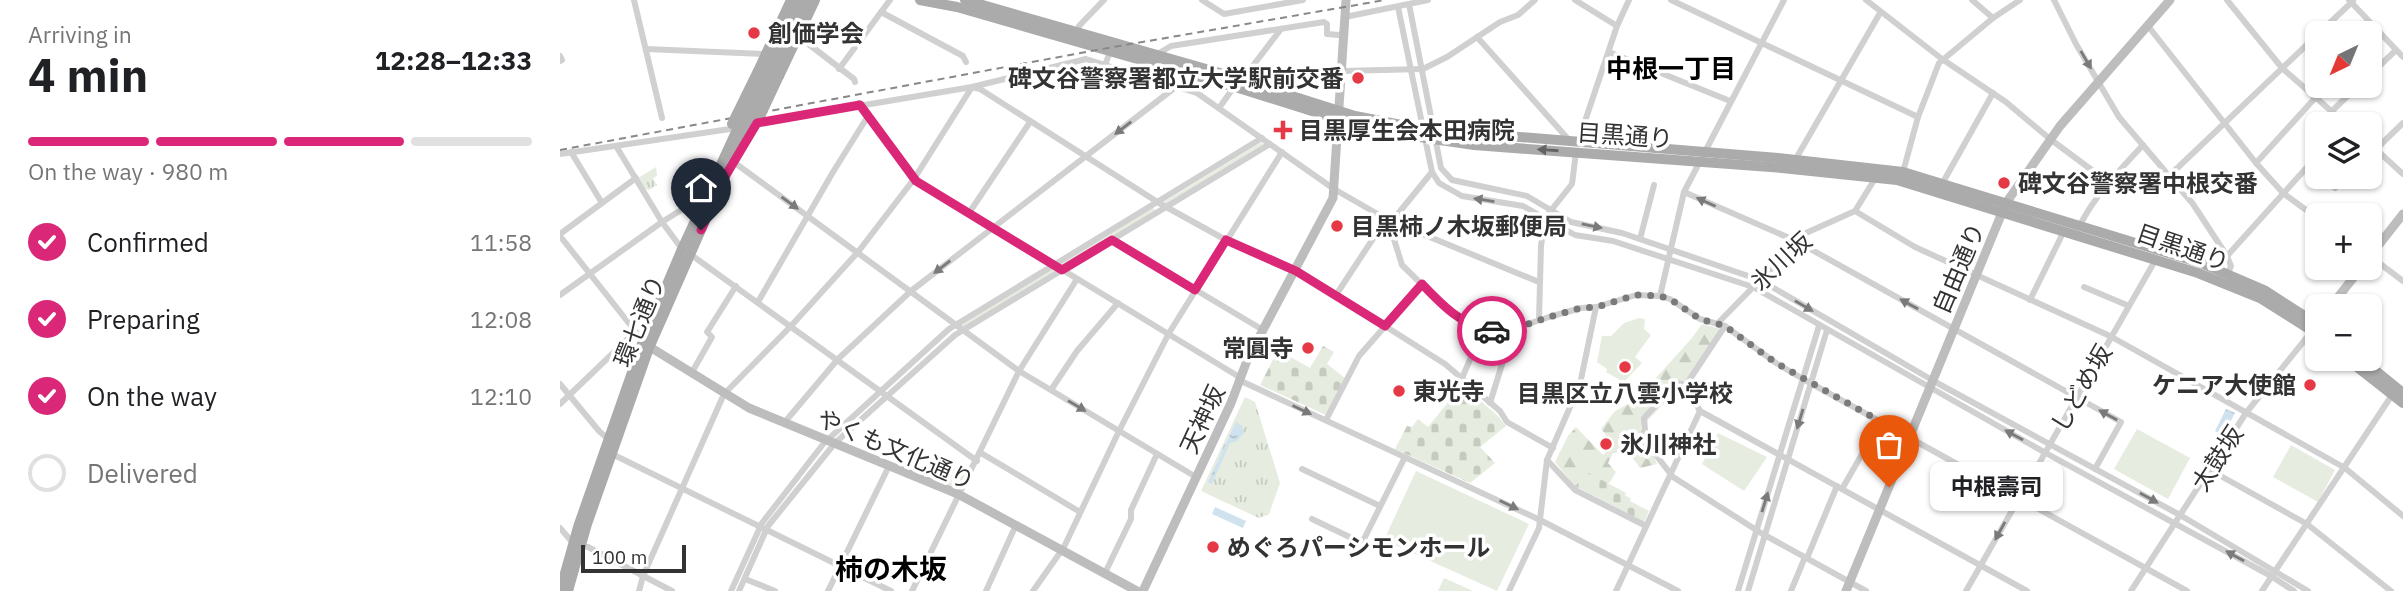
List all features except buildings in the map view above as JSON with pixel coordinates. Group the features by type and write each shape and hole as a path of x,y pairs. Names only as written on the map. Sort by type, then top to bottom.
{"main road":[{"path":"782,0 790,19"},
{"path":"769,73 766,54 790,19 791,0"},
{"name":"環七通り","path":"686,251 742,124 769,73 798,0"},
{"name":"環七通り","path":"790,19 806,0"},
{"path":"722,173 742,124 769,73 798,36 815,0"},
{"name":"目黒通り","path":"920,0 957,7 1189,74 1238,84"},
{"name":"目黒通り","path":"965,0 992,3 1156,55 1339,116 1372,130 1575,145 1897,180 2080,225 2228,273 2264,290 2305,322"},
{"path":"722,173 734,163 742,124"},
{"name":"目黒通り","path":"1701,157 1798,161 1903,172 1942,184 2064,231 2156,259 2242,290 2305,324"},
{"name":"環七通り","path":"568,591 576,545 608,439 709,193 722,173"},
{"name":"環七通り","path":"560,590 612,454 646,345"},
{"path":"2367,371 2398,389"},
{"path":"2376,371 2398,389 2403,403"}],"street":[{"path":"634,0 662,118"},
{"path":"839,69 890,0"},
{"path":"1077,32 1079,26 1104,0"},
{"path":"1202,0 1224,14 1303,0"},
{"name":"天神坂","path":"1143,591 1241,380 1248,358 1332,200 1346,0"},
{"path":"1345,17 1427,0"},
{"path":"1342,71 1423,69 1447,57 1500,22 1518,15 1535,0"},
{"path":"1575,0 1617,26"},
{"path":"1539,320 1541,246 1545,218 1572,184 1575,145 1617,26 1629,0"},
{"path":"1671,0 1918,117"},
{"path":"1660,296 1684,192 1784,0"},
{"path":"1866,0 2108,182"},
{"path":"1972,0 1993,18"},
{"path":"1903,172 1918,117 1942,59 2020,0"},
{"path":"2054,0 2119,117 2193,204 2227,256 2231,266 2228,273"},
{"path":"2227,0 2282,68 2305,88"},
{"path":"2331,21 2351,1 2403,57"},
{"name":"自由通り","path":"1848,587 2004,208 2050,139 2148,26 2165,2"},
{"path":"1404,5 1423,69 1441,168 1452,180 1527,196 1571,222 1640,239 1760,280 2044,452 2308,591"},
{"path":"1404,5 1423,134 1432,172 1439,183 1462,196 1523,206 1575,235 1613,241 1753,287 1819,326 2049,444 2180,515 2274,573 2294,591"},
{"path":"881,12 963,56 966,62"},
{"path":"1798,161 1798,155 1880,13"},
{"path":"1156,55 1171,46 1324,22 1327,24 1327,34 1339,35 1344,32"},
{"path":"2148,26 2256,163 2283,193 2305,209"},
{"path":"1219,108 1282,29"},
{"path":"798,36 855,82"},
{"path":"1477,37 1575,145"},
{"path":"2170,175 2305,46"},
{"path":"646,49 766,54"},
{"path":"2382,63 2396,50"},
{"path":"1105,65 1110,52"},
{"path":"1609,52 1730,101"},
{"path":"560,154 972,87 1086,58 1197,93 1334,189 1389,220 1539,282"},
{"path":"785,423 838,359 911,291 1180,87 1189,74"},
{"path":"972,87 980,89 1158,203 1226,240 1296,271 1336,295 1434,357 1500,411 1507,422 1553,448"},
{"path":"639,591 643,576 724,394 858,252 914,179 972,87"},
{"path":"1942,184 1993,93"},
{"path":"2256,163 2315,98"},
{"path":"2317,98 2332,111 2346,98"},
{"path":"859,104 914,179 1169,333 1241,380 1541,520 1676,591"},
{"path":"758,302 868,116"},
{"path":"969,213 1030,122"},
{"path":"2382,143 2403,123"},
{"path":"731,591 763,528 831,442 959,327 1054,265 1262,138"},
{"path":"959,327 1062,270 1270,144"},
{"path":"2080,225 2090,205 2108,182 2143,145"},
{"path":"616,146 662,222 686,251 977,460"},
{"path":"571,152 602,203"},
{"path":"1033,591 1062,550 1169,333 1282,152"},
{"path":"2382,155 2403,174"},
{"path":"734,163 1019,371 1196,477"},
{"path":"2227,256 2305,169"},
{"path":"1336,295 1389,220 1432,172"},
{"path":"1876,177 1855,211 1915,247 2110,337 2345,468 2403,516"},
{"path":"636,178 560,235 646,345"},
{"path":"1640,239 1654,186"},
{"path":"1684,192 1796,242 2121,422 2095,469"},
{"path":"560,295 662,222 709,193"},
{"name":"氷川坂","path":"1686,385 1722,325 1753,287 1796,242 1806,233 1855,211"},
{"path":"2382,241 2403,214"},
{"path":"1389,220 1402,265 1450,312 1483,330 1513,329 1581,308 1597,307 1636,295 1670,299 1700,319 1722,325 1803,379 2187,591"},
{"path":"2030,300 2064,231"},
{"path":"1112,240 1263,330"},
{"name":"しどめ坂","path":"1966,591 2156,259"},
{"path":"2382,265 2403,281"},
{"path":"912,591 1019,371 1077,279"},
{"path":"2340,294 2352,280"},
{"path":"1326,421 1359,356 1422,284"},
{"path":"691,374 712,337 707,332 736,286"},
{"path":"2084,287 2129,306"},
{"path":"1051,390 1077,351 1118,303"},
{"path":"1509,591 1541,520 1547,460 1580,384 1597,307"},
{"path":"1738,591 1819,326"},
{"path":"1490,403 1513,329"},
{"path":"1462,378 1483,330"},
{"path":"1748,591 1827,330"},
{"path":"560,404 635,332"},
{"name":"太鼓坂","path":"2131,591 2246,413 2305,342"},
{"name":"やくも文化通り","path":"646,345 749,408 958,494 1137,591"},
{"path":"1866,591 1848,587 1806,558 1756,530 1670,475 1652,450 1644,418 1677,383 1686,385 1700,411 2027,591"},
{"path":"560,384 598,431 608,439"},
{"path":"2262,591 2398,389"},
{"path":"1616,591 1700,411"},
{"path":"1791,591 1840,487 1881,421"},
{"path":"981,453 1080,512"},
{"path":"612,454 891,591"},
{"path":"1105,573 1131,519 1131,510 1157,454"},
{"path":"1312,519 1362,543 1405,457"},
{"path":"1547,460 1575,489 1646,526"},
{"path":"828,591 889,466"},
{"path":"1303,469 1380,506"},
{"path":"2210,470 2307,523 2391,591"},
{"path":"986,591 1016,525"},
{"path":"560,528 576,545 672,591"},
{"path":"739,591 763,528"},
{"path":"745,579 775,591"}],"green space":[{"path":"1260,143 1265,144 1167,204 1164,202"},
{"path":"656,167 657,175 653,179 657,185 649,190 645,189 638,178"},
{"path":"1152,208 1156,210 1062,267 1060,265"},
{"path":"1052,268 1057,270 964,327 961,325"},
{"path":"1639,318 1645,319 1644,329 1651,335 1635,357 1642,363 1624,382 1606,372 1607,369 1597,362 1602,336 1611,336 1624,323"},
{"path":"1702,324 1721,329 1685,382 1641,427 1657,464 1640,468 1629,456 1613,453 1608,463 1616,472 1610,482 1606,484 1589,475 1577,489 1555,462 1568,436 1576,427 1603,455 1614,445 1601,429 1615,411 1636,400"},
{"path":"1323,346 1334,352 1327,364 1345,378 1326,415 1260,385 1278,350 1310,368"},
{"path":"1462,385 1506,426 1480,447 1495,463 1470,483 1395,449 1407,426 1412,427 1418,419 1428,427"},
{"path":"1245,397 1255,402 1280,483 1269,514 1259,518 1201,491"},
{"path":"2137,429 2190,458 2168,499 2114,469"},
{"path":"1718,433 1767,457 1744,491 1702,464"},
{"path":"2291,445 2335,470 2318,502 2273,477"},
{"path":"950,464 967,475 958,492 939,484"},
{"path":"1416,471 1529,524 1497,591 1384,540"},
{"path":"1589,473 1626,493 1630,501 1649,511 1644,522 1575,486"},
{"path":"1444,578 1473,591 1438,591"}],"water":[{"path":"2226,409 2235,413 2223,436 2215,431"},
{"path":"1236,422 1242,426 1244,433 1237,441 1230,443 1212,484 1208,482"},
{"path":"1215,507 1246,521 1243,528 1212,514"}],"railway":[{"path":"560,150 1102,49 1385,0"}],"way so far":[{"path":"1492,331 1513,329 1581,308 1597,307 1636,295 1670,299 1700,319 1725,326 1776,363 1910,438 1889,487"}],"place":[{"name":"創価学会","path":"754,33"},
{"name":"碑文谷警察署都立大学駅前交番","path":"1358,78"},
{"name":"目黒厚生会本田病院","path":"1283,130"},
{"name":"碑文谷警察署中根交番","path":"2004,183"},
{"name":"目黒柿ノ木坂郵便局","path":"1337,226"},
{"name":"常圓寺","path":"1308,348"},
{"name":"目黒区立八雲小学校","path":"1625,367"},
{"name":"ケニア大使館","path":"2310,385"},
{"name":"東光寺","path":"1399,391"},
{"name":"氷川神社","path":"1606,444"},
{"name":"中根壽司","path":"1889,487"},
{"name":"めぐろパーシモンホール","path":"1213,547"}],"district":[{"name":"中根一丁目","path":"1671,68"},
{"name":"柿の木坂","path":"891,568"}],"route":[{"path":"701,230 726,175 757,123 764,124 860,105 916,181 1062,270 1112,240 1195,290 1226,240 1296,271 1385,326 1422,284 1450,312 1483,330 1492,331"}]}
